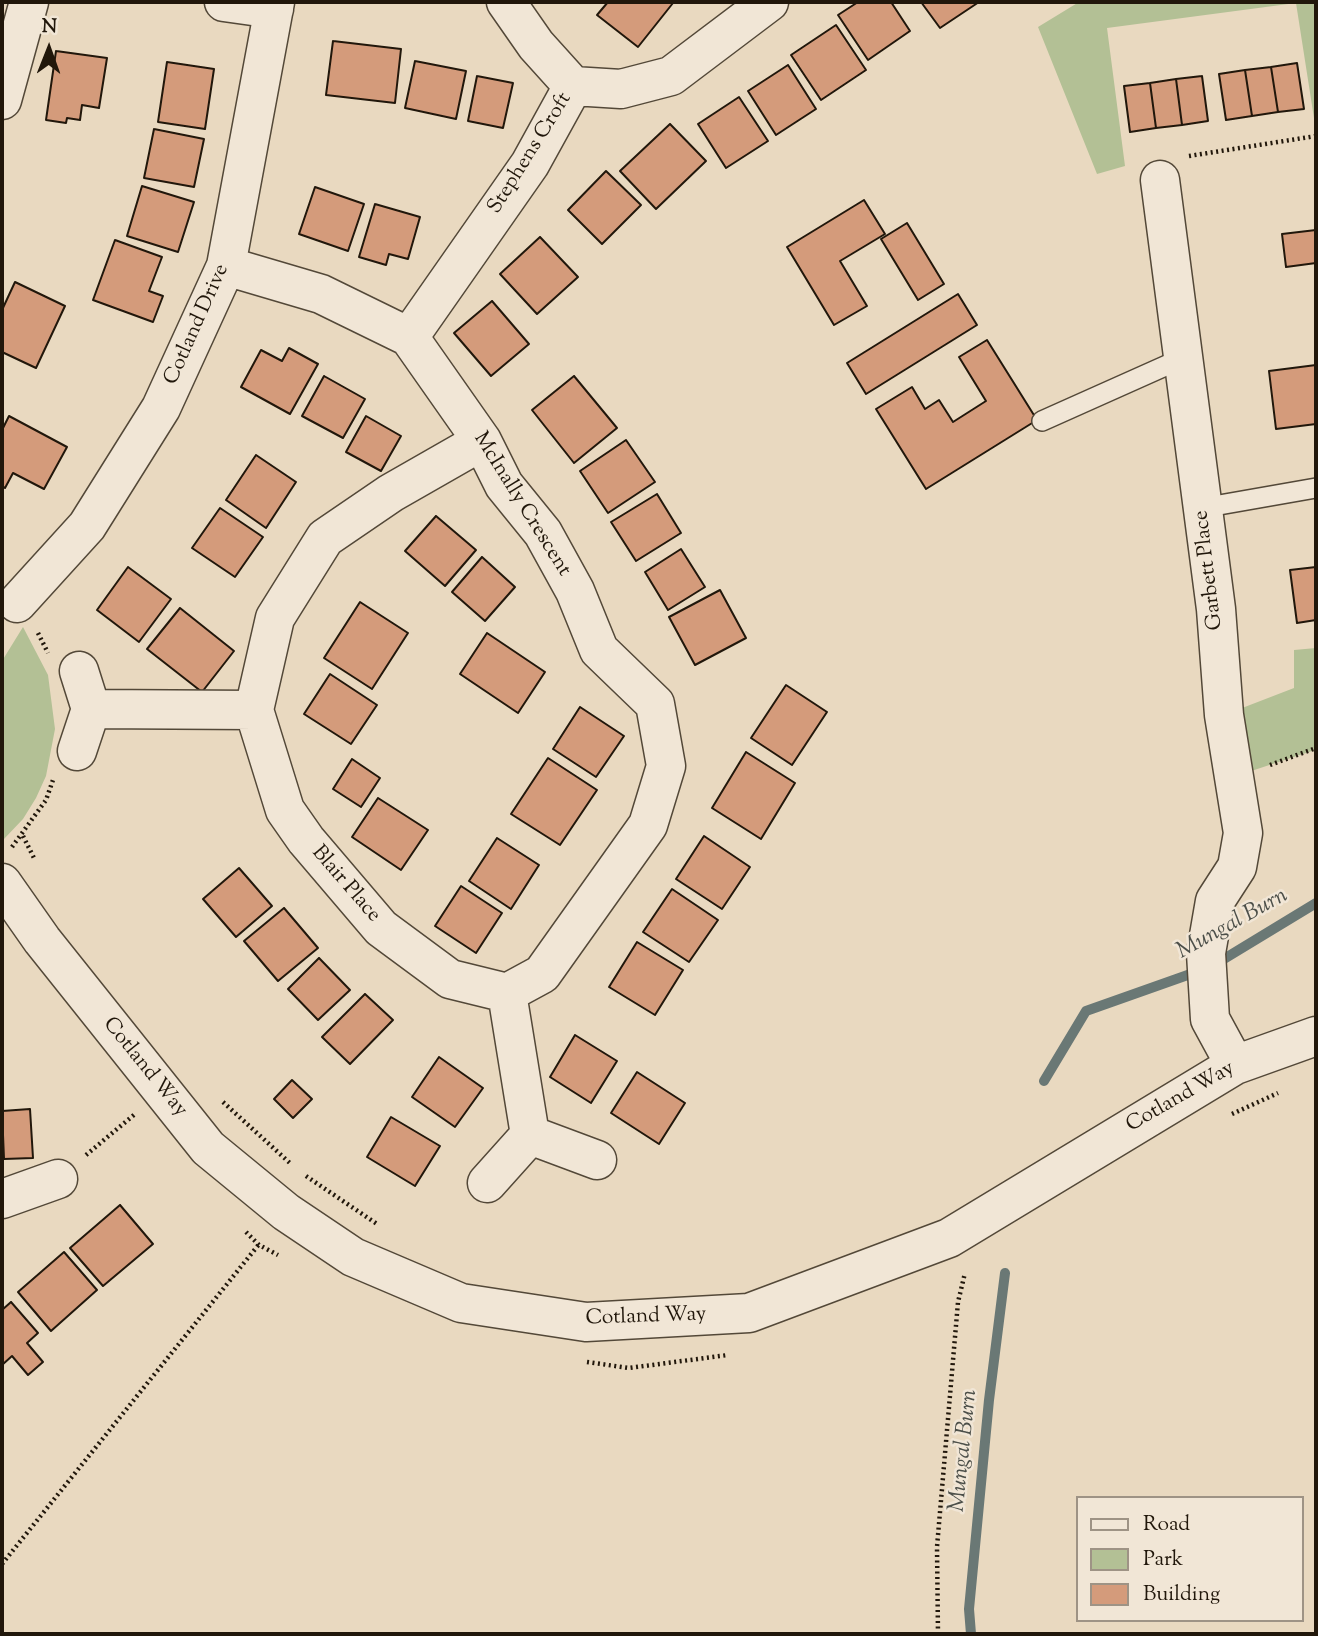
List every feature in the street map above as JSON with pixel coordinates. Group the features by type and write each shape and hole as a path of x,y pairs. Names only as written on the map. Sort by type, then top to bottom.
{"street":[{"path":"2,100 29,2"},
{"path":"224,2 274,6"},
{"path":"506,2 536,45 573,86"},
{"name":"Stephens Croft","path":"409,337 530,164 573,86 621,89 671,76 769,2"},
{"name":"Cotland Drive","path":"7,613 87,526 161,408 226,266 274,6"},
{"name":"Garbett Place","path":"1160,180 1216,609 1224,715 1236,776 1243,833 1237,867 1215,901 1206,953 1210,1019 1235,1065"},
{"name":"McInally Crescent","path":"226,266 321,295 409,337 482,441 504,485 543,533 575,592 599,650 655,704 666,766 648,824 542,974 507,993"},
{"path":"91,709 254,710 275,618 325,538 391,493 482,441"},
{"path":"64,664 91,709"},
{"path":"66,763 91,709"},
{"name":"Blair Place","path":"254,710 285,810 381,928 450,979 507,993"},
{"name":"Cotland Way","path":"5,867 42,940 208,1148 286,1212 353,1257 461,1303 586,1322 749,1313 948,1238 1235,1065 1316,1036"},
{"path":"507,993 530,1136"},
{"path":"530,1136 597,1160"},
{"path":"486,1183 530,1136"},
{"path":"2,1199 58,1179"}],"lane":[{"path":"1042,421 1183,358"},
{"path":"1202,508 1316,488"}],"path":[{"path":"1160,180 1158,162 1316,136"},
{"path":"7,613 41,638 64,664"},
{"path":"1236,776 1316,748"},
{"path":"5,867 66,763"},
{"path":"23,836 37,864"},
{"path":"1226,1118 1282,1091"},
{"path":"215,1093 301,1172 389,1230"},
{"path":"128,1103 144,1123"},
{"path":"58,1179 136,1113"},
{"path":"2,1564 286,1212"},
{"path":"241,1227 259,1245 282,1258"},
{"path":"938,1634 937,1547 958,1303 965,1271 948,1238"},
{"path":"953,1276 965,1271"},
{"path":"579,1361 629,1368 739,1353"}],"green space":[{"path":"1079,2 1316,2 1316,131 1296,3 1107,28 1125,166 1097,174 1038,27"},
{"path":"23,627 48,675 55,729 46,776 36,798 23,819 4,839 2,661"},
{"path":"1316,648 1316,752 1312,751 1236,776 1224,715 1294,688 1294,650"}],"building":[{"path":"608,2 673,3 638,47 597,15"},
{"path":"858,2 891,2 910,31 868,60 838,15"},
{"path":"921,2 979,2 940,28"},
{"path":"836,25 866,70 821,100 791,55"},
{"path":"333,41 401,49 395,103 326,95"},
{"path":"56,51 107,58 99,108 82,105 80,120 67,118 66,123 46,120"},
{"path":"415,61 466,71 456,119 405,108"},
{"path":"167,62 214,69 205,129 158,122"},
{"path":"1297,63 1304,109 1278,112 1271,67"},
{"path":"788,65 816,109 776,135 748,91"},
{"path":"1271,67 1278,112 1252,116 1245,70"},
{"path":"1245,70 1252,116 1226,120 1219,74"},
{"path":"477,76 513,83 503,128 468,121"},
{"path":"1202,76 1208,121 1182,125 1176,79"},
{"path":"1176,79 1182,125 1156,128 1150,83"},
{"path":"1150,83 1156,128 1130,132 1124,86"},
{"path":"739,97 768,141 726,168 698,124"},
{"path":"670,124 706,161 656,209 620,171"},
{"path":"154,129 204,139 194,187 144,178"},
{"path":"606,171 641,205 602,244 568,210"},
{"path":"142,186 194,202 178,252 127,236"},
{"path":"315,187 364,204 348,251 299,234"},
{"path":"864,200 885,234 840,261 867,306 834,325 787,247"},
{"path":"375,204 420,217 408,259 389,254 386,265 359,257"},
{"path":"907,223 944,284 918,300 881,239"},
{"path":"1316,230 1316,263 1286,267 1282,234"},
{"path":"540,237 578,277 537,314 500,274"},
{"path":"115,240 162,257 149,291 163,296 153,322 93,300"},
{"path":"15,282 65,306 36,368 2,352 2,310"},
{"path":"958,294 977,325 866,394 847,363"},
{"path":"492,301 529,344 491,376 454,333"},
{"path":"987,340 1037,420 926,489 876,409 912,387 925,409 939,400 953,422 986,401 959,357"},
{"path":"289,348 318,364 290,414 241,387 261,350 282,361"},
{"path":"1316,365 1316,424 1276,429 1269,371"},
{"path":"324,376 365,399 343,438 302,416"},
{"path":"574,376 617,428 574,463 532,410"},
{"path":"9,416 67,447 44,489 13,473 5,488 2,486 2,430"},
{"path":"366,416 401,436 381,471 346,452"},
{"path":"626,440 655,482 608,513 580,471"},
{"path":"256,455 296,482 266,528 226,500"},
{"path":"657,494 681,533 636,561 611,522"},
{"path":"220,508 263,537 235,577 192,548"},
{"path":"436,516 476,550 445,586 405,551"},
{"path":"681,549 705,587 668,610 645,572"},
{"path":"482,557 515,587 485,621 452,592"},
{"path":"128,567 171,599 139,642 97,610"},
{"path":"1316,567 1316,620 1297,623 1290,570"},
{"path":"720,590 746,638 695,665 669,617"},
{"path":"360,602 408,633 372,689 324,658"},
{"path":"180,608 234,651 202,692 147,649"},
{"path":"487,633 545,672 518,713 460,674"},
{"path":"330,674 377,705 351,744 304,714"},
{"path":"786,685 827,712 792,765 751,738"},
{"path":"580,707 624,736 596,777 553,749"},
{"path":"746,752 795,783 761,839 712,808"},
{"path":"548,758 597,790 560,845 511,814"},
{"path":"352,759 380,778 361,807 333,789"},
{"path":"378,798 428,830 401,870 352,837"},
{"path":"704,836 750,867 722,909 676,879"},
{"path":"497,838 539,865 511,909 469,881"},
{"path":"239,868 272,906 236,937 203,899"},
{"path":"461,886 502,913 476,953 435,926"},
{"path":"672,889 718,920 689,962 643,932"},
{"path":"284,908 318,948 278,981 244,941"},
{"path":"637,942 683,970 655,1015 609,987"},
{"path":"319,958 350,990 318,1020 288,989"},
{"path":"365,994 393,1020 350,1064 322,1037"},
{"path":"575,1035 617,1061 591,1103 550,1077"},
{"path":"439,1057 483,1088 455,1127 412,1097"},
{"path":"637,1072 685,1103 659,1144 611,1113"},
{"path":"292,1080 312,1099 293,1118 274,1099"},
{"path":"30,1109 33,1158 4,1159 2,1111"},
{"path":"391,1117 440,1146 415,1186 367,1157"},
{"path":"120,1205 153,1244 103,1286 70,1248"},
{"path":"64,1252 97,1290 51,1331 18,1292"},
{"path":"11,1302 38,1333 27,1343 43,1362 28,1375 12,1356 2,1365 2,1310"}],"waterway":[{"name":"Mungal Burn","path":"1214,965 1316,903"},
{"name":"Mungal Burn","path":"1044,1081 1086,1011 1199,971"},
{"name":"Mungal Burn","path":"971,1634 969,1609 989,1400 1005,1273"}]}
